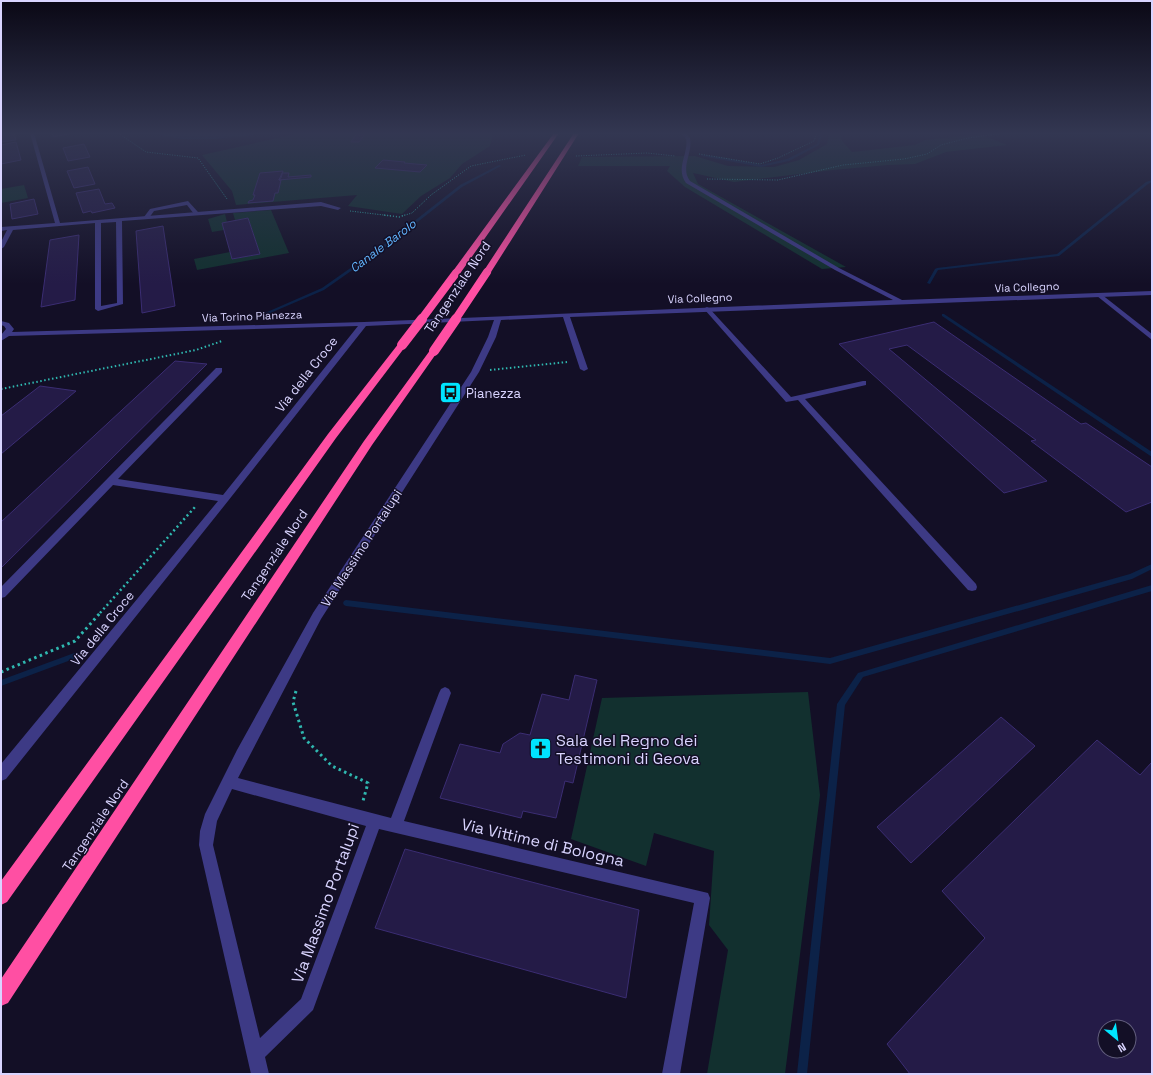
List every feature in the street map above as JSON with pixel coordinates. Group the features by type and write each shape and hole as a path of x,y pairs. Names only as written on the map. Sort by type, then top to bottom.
{"highway":[{"name":"Tangenziale Nord","path":"1,896 332,436 456,273 521,183"},
{"name":"Tangenziale Nord","path":"1,996 368,443 487,272 545,183"}],"street":[{"path":"46,183 58,224"},
{"name":"Via Collegno","path":"690,183 830,265 903,303"},
{"path":"147,217 152,210 188,203 196,214"},
{"path":"1,230 119,219 321,204 338,208"},
{"path":"98,221 98,309 120,304 119,219"},
{"path":"1,248 11,229"},
{"name":"Via Collegno","path":"498,318 1152,293"},
{"path":"1099,295 1152,338"},
{"path":"707,309 789,400 863,384"},
{"path":"566,315 584,369"},
{"name":"Via Torino Pianezza","path":"4,337 498,318"},
{"name":"Via Massimo Portalupi","path":"260,1074 206,845 210,819 317,616 475,372 492,337 498,318"},
{"name":"Via Torino Pianezza","path":"1,323 6,324 10,329 4,337"},
{"name":"Via della Croce","path":"1,774 225,499 364,324"},
{"path":"1,594 219,370"},
{"path":"800,398 972,587"},
{"path":"111,481 225,499"},
{"path":"395,826 445,693"},
{"name":"Via Massimo Portalupi","path":"229,782 375,821 307,1004 256,1054"},
{"name":"Via Vittime di Bologna","path":"375,821 703,898 671,1074"}],"path":[{"path":"216,183 236,211"},
{"path":"338,208 349,211 398,217 412,213 431,195 448,183"},
{"path":"1,389 196,350 225,340"},
{"path":"475,372 581,361"},
{"path":"1,672 75,641 205,496"},
{"path":"297,688 293,702 304,738 332,766 368,782 359,817"}],"green space":[{"path":"225,183 442,183 421,196 402,214 348,206 357,195 236,205 232,191"},
{"path":"681,183 698,183 846,267 822,269"},
{"path":"24,185 28,198 1,203 1,189"},
{"path":"271,210 289,253 197,270 194,259 230,252 232,259 260,254 248,218 235,220 233,213"},
{"path":"225,214 227,222 222,223 224,230 212,232 208,219"},
{"path":"808,692 820,795 785,1074 707,1074 728,950 709,925 714,851 654,833 646,866 571,839 602,698"}],"building":[{"path":"72,183 95,184 74,188"},
{"path":"257,183 280,183 278,193 275,193 273,201 248,203 249,201 253,200 255,195 253,195"},
{"path":"99,189 105,204 112,203 115,208 92,213 91,211 83,213 76,193"},
{"path":"34,199 38,214 12,219 10,204"},
{"path":"248,218 260,254 232,259 222,223"},
{"path":"163,226 175,306 142,313 136,231"},
{"path":"79,235 75,300 41,307 50,240"},
{"path":"934,322 1081,424 1086,423 1152,467 1152,502 1126,512 1031,441 1036,440 907,345 889,349 1047,481 1004,493 839,344"},
{"path":"175,361 207,364 1,568 1,522"},
{"path":"40,386 76,391 1,454 1,416"},
{"name":"Sala del Regno dei Testimoni di Geova","path":"575,675 597,680 573,783 565,781 556,818 523,811 521,818 440,798 460,744 500,753 503,744 520,733 530,735 542,694 569,700"},
{"path":"1001,717 1035,746 911,863 877,827"},
{"path":"1097,740 1140,775 1152,762 1152,1074 910,1074 887,1044 985,938 942,891"},
{"path":"405,849 639,910 626,998 375,928"}],"waterway":[{"name":"Canale Barolo","path":"260,316 323,289 390,242 467,183"},
{"path":"929,283 937,269 1058,255 1147,183"},
{"path":"943,315 1152,455"},
{"path":"346,603 830,661 1132,576 1152,566"},
{"path":"802,1074 841,704 861,675 1152,588"},
{"path":"1,683 77,655"}],"place":[{"name":"Pianezza","path":"451,393"},
{"name":"Sala del Regno dei Testimoni di Geova","path":"541,749"}]}
